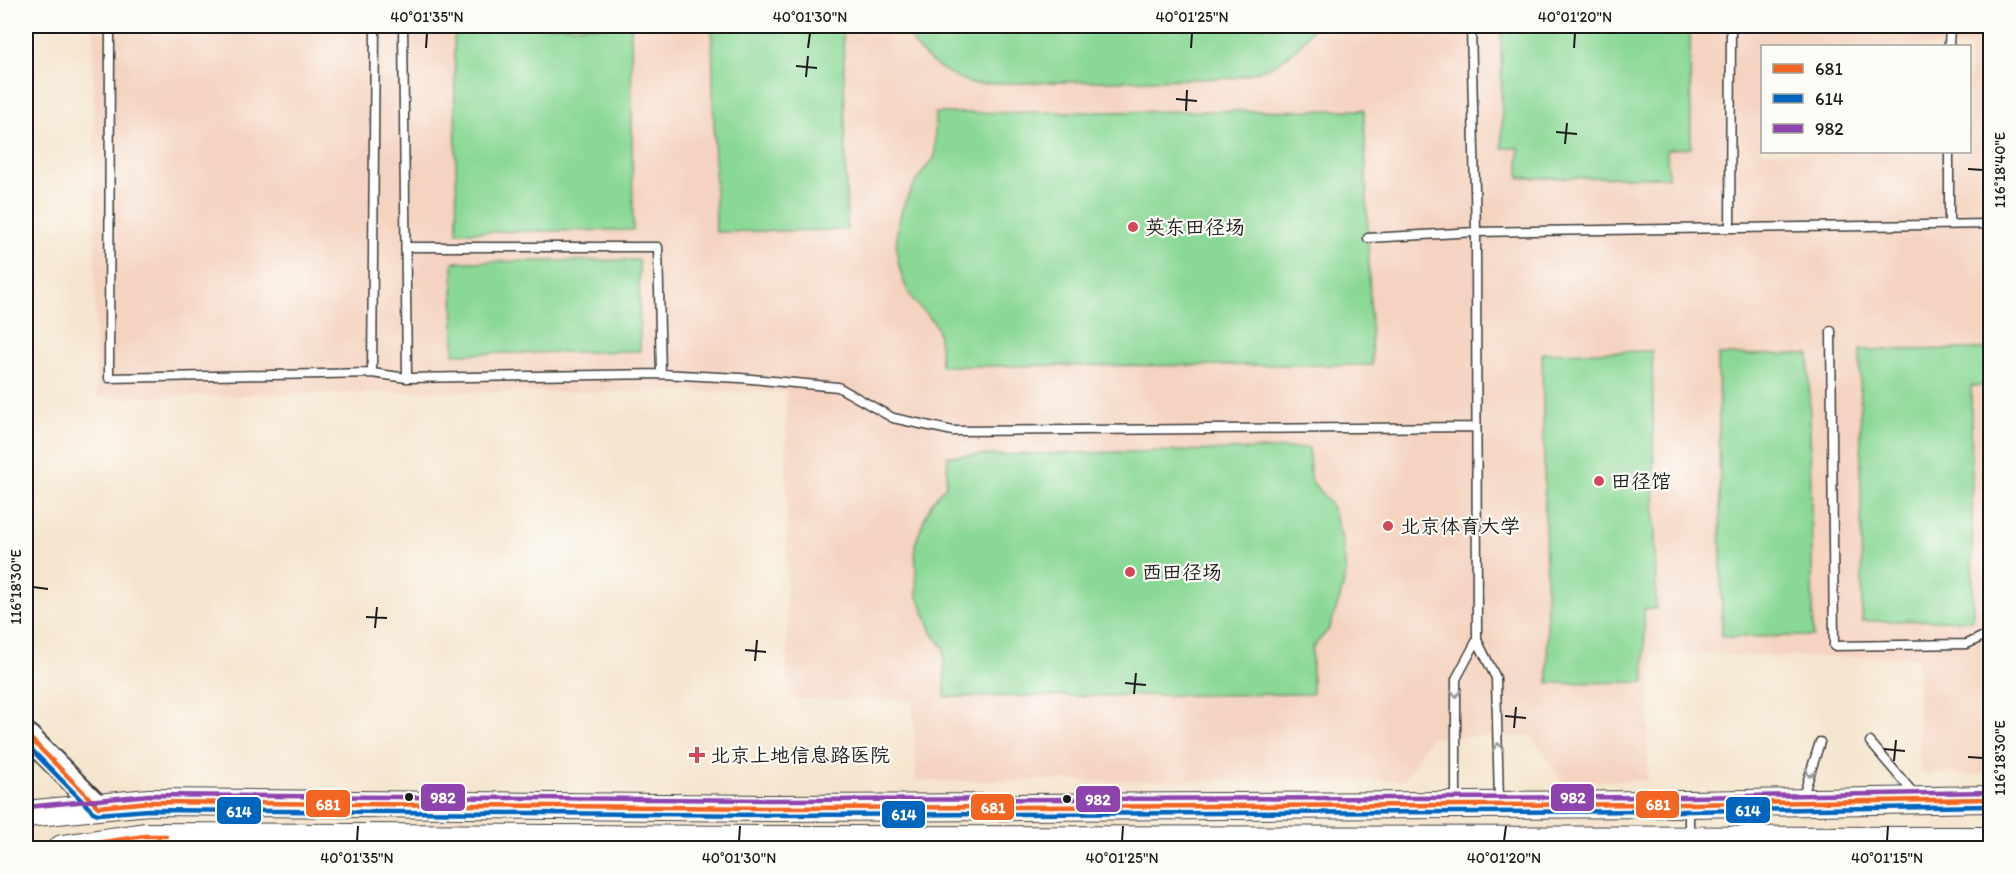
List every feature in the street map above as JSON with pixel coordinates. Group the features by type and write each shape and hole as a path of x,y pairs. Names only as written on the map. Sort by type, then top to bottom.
{"main road":[{"path":"26,814 149,802 758,808 1689,804 1990,799"},
{"path":"71,848 145,836 758,844 1689,844 1990,840"}],"street":[{"path":"26,734 98,807"},
{"path":"758,808 758,844"}],"lane":[{"path":"110,26 109,378 372,373 407,378 661,374 838,387 893,418 953,431 1476,427"},
{"path":"372,373 375,26"},
{"path":"403,26 407,378"},
{"path":"1471,26 1476,232 1478,640 1496,678 1499,805"},
{"path":"1730,228 1731,26"},
{"path":"1949,45 1950,26"},
{"path":"1949,153 1949,224"},
{"path":"1368,238 1476,232 1990,224"},
{"path":"406,248 658,247 661,374"},
{"path":"1831,331 1834,646 1967,644 1990,633"},
{"path":"1456,805 1456,679 1478,640"},
{"path":"1800,803 1820,742"},
{"path":"1870,742 1920,801"},
{"path":"1689,804 1689,844"}],"shaded area":[{"name":"北京体育大学","path":"93,26 1990,26 1990,774 1920,774 1917,658 1652,654 1647,780 1563,782 1531,736 1430,737 1404,780 916,781 913,700 787,699 786,392 407,392 96,398"}],"green space":[{"path":"454,26 631,26 633,230 457,232"},
{"path":"712,26 843,26 847,230 716,232"},
{"path":"903,26 1314,26 1298,47 1280,61 1259,71 1233,78 973,84 951,75 932,62 916,47"},
{"path":"1501,26 1690,26 1691,148 1667,149 1668,177 1519,178 1519,148 1502,148"},
{"name":"英东田径场","path":"1364,110 1372,365 941,366 937,329 911,297 902,278 897,241 904,206 922,173 935,157 935,113"},
{"path":"639,260 640,351 454,354 453,262"},
{"path":"1988,349 1989,385 1971,386 1973,620 1862,621 1860,350"},
{"name":"田径馆","path":"1652,351 1656,609 1644,609 1645,682 1548,683 1542,353"},
{"path":"1809,354 1813,636 1722,637 1718,355"},
{"name":"西田径场","path":"1309,448 1310,479 1331,505 1342,539 1346,573 1329,629 1312,648 1312,694 945,697 944,648 933,634 917,594 915,545 932,502 946,485 948,456"}],"transit line":[{"name":"681","path":"26,734 98,807 149,802 770,808 1689,804 1990,799"},
{"name":"614","path":"26,744 93,812 98,814 149,810 770,815 1689,811 1990,806"},
{"name":"982","path":"26,807 149,795 770,800 1689,797 1990,792"},
{"name":"681","path":"62,848 145,836 166,836"},
{"name":"614","path":"111,848 166,844"}],"place":[{"name":"英东田径场","path":"1133,227"},
{"name":"田径馆","path":"1599,481"},
{"name":"北京体育大学","path":"1388,526"},
{"name":"西田径场","path":"1130,572"},
{"name":"北京上地信息路医院","path":"697,755"}]}
